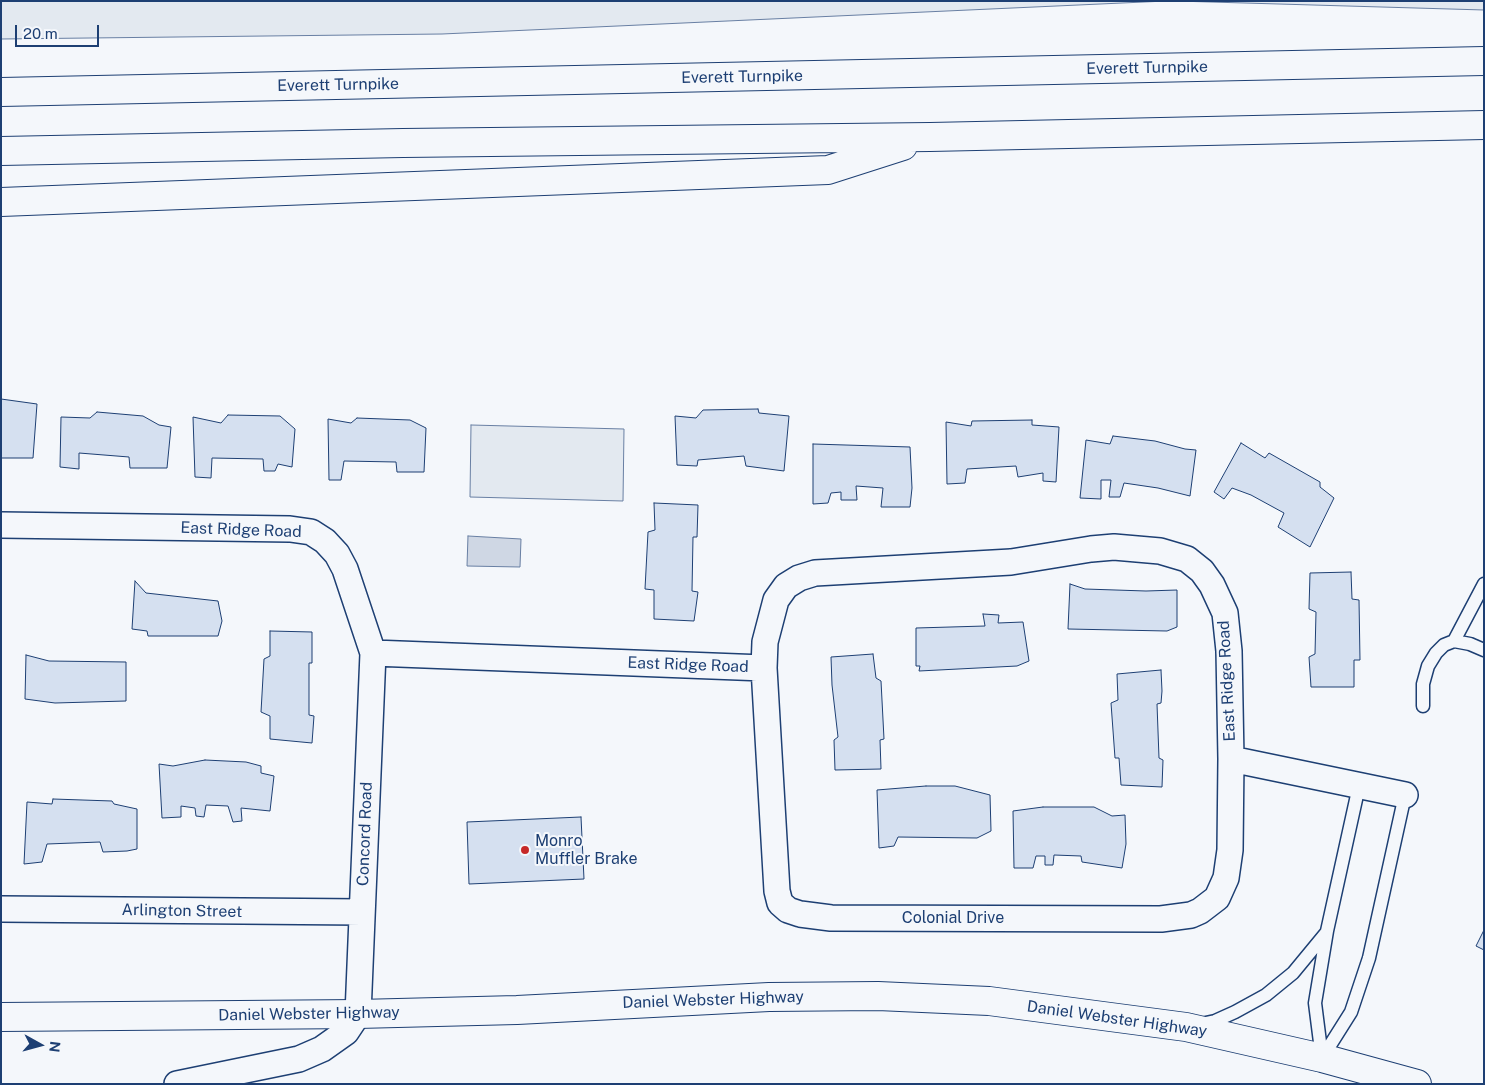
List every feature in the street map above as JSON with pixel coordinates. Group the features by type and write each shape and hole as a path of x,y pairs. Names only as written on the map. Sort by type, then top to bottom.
{"main road":[{"name":"Everett Turnpike","path":"1,92 1484,62"},
{"path":"1,151 393,143 930,138 1484,125"},
{"path":"1,202 828,170 930,138"},
{"name":"Daniel Webster Highway","path":"1,1017 358,1014 517,1010 769,997 878,996 989,1001 1186,1027 1322,1058 1417,1084"}],"street":[{"name":"East Ridge Road","path":"1,525 290,529 312,532 325,541 337,554 345,569 373,653 764,668 765,642 776,600 786,586 799,578 815,573 1011,562 1114,547 1160,551 1188,559 1202,571 1212,585 1225,613 1229,651 1231,759 1405,795"},
{"name":"Concord Road","path":"358,1014 373,653"},
{"name":"Colonial Drive","path":"764,668 777,891 780,902 788,910 800,914 831,918 1142,919 1177,918 1191,915 1200,911 1217,898 1226,878 1230,850 1231,759"},
{"name":"Arlington Street","path":"1,909 362,912"},
{"path":"177,1084 299,1059 322,1049 346,1032 358,1014"}],"lane":[{"path":"1454,641 1484,584"},
{"path":"1423,706 1424,684 1428,666 1444,644 1454,641 1470,644 1484,650"},
{"path":"1322,1058 1315,1003 1327,931 1359,786"},
{"name":"East Ridge Road","path":"1322,1058 1351,1012 1369,958 1405,795"},
{"path":"1186,1027 1215,1021 1266,995 1293,973 1327,931"}],"shaded area":[{"path":"1,1 1166,1 442,34 1,39"},
{"path":"1176,1 1484,1 1484,10"},
{"path":"471,425 624,429 623,501 470,497"},
{"path":"468,536 521,539 520,567 467,566"}],"building":[{"path":"1,399 37,404 33,458 1,458"},
{"path":"758,409 759,413 789,416 784,471 746,466 744,456 698,460 697,466 677,465 675,416 696,418 703,410"},
{"path":"97,412 143,416 159,425 171,427 167,468 130,468 129,457 79,453 79,469 60,467 61,417 90,418"},
{"path":"228,415 280,416 295,429 292,467 278,464 275,471 264,471 263,459 212,458 211,478 195,477 193,417 221,423"},
{"path":"357,418 410,420 426,428 424,472 397,472 396,462 344,461 341,480 329,480 328,419 351,423"},
{"path":"1032,420 1032,425 1059,427 1056,482 1043,481 1043,473 1018,477 1016,466 967,469 965,483 947,484 946,422 971,426 972,421"},
{"path":"1113,436 1155,441 1196,450 1190,496 1158,488 1124,483 1120,497 1109,497 1111,480 1101,480 1101,499 1080,498 1086,440 1110,444"},
{"path":"1241,443 1265,458 1269,453 1320,482 1320,487 1334,498 1310,547 1278,527 1284,513 1251,495 1232,488 1224,499 1214,492"},
{"path":"813,444 910,447 912,488 910,507 881,507 883,488 856,486 857,500 841,500 841,492 831,493 828,503 813,504"},
{"path":"654,503 698,505 697,537 693,537 692,591 698,592 694,621 654,619 654,590 645,589 648,532 655,530"},
{"path":"1351,572 1352,599 1359,600 1360,660 1354,660 1354,687 1311,687 1309,657 1315,654 1316,612 1309,609 1310,573"},
{"path":"135,581 146,593 218,601 222,621 218,636 148,636 147,631 132,629"},
{"path":"1070,584 1085,589 1177,590 1177,627 1167,631 1068,629"},
{"path":"983,614 999,615 998,623 1023,622 1029,661 1017,666 919,671 920,666 916,666 916,628 985,626"},
{"path":"270,631 312,632 312,663 309,663 309,715 314,716 312,743 270,739 270,716 261,712 264,659 270,656"},
{"path":"873,654 876,678 881,681 884,739 880,740 881,769 835,770 834,740 838,737 831,657"},
{"path":"26,655 49,661 126,662 126,701 55,703 25,699"},
{"path":"1161,670 1161,703 1157,704 1159,758 1163,760 1162,787 1121,785 1119,758 1115,758 1111,703 1118,700 1117,674"},
{"path":"205,760 246,762 261,766 261,773 274,776 270,811 241,808 242,821 233,822 228,806 206,805 204,817 196,816 195,808 181,806 181,817 162,818 159,764 173,766"},
{"path":"955,786 990,795 991,831 977,838 898,837 894,846 879,848 877,790"},
{"path":"53,799 112,801 114,804 137,809 137,849 103,852 100,842 47,844 42,862 24,864 27,802 52,804"},
{"path":"1043,807 1094,807 1112,816 1125,815 1126,844 1122,868 1082,862 1081,856 1054,855 1053,865 1045,865 1045,856 1036,856 1033,868 1014,868 1013,811"},
{"name":"Monro Muffler Brake","path":"581,817 584,879 469,884 467,822"},
{"path":"1484,930 1484,950 1476,946"}],"place":[{"name":"Monro Muffler Brake","path":"525,850"}]}
